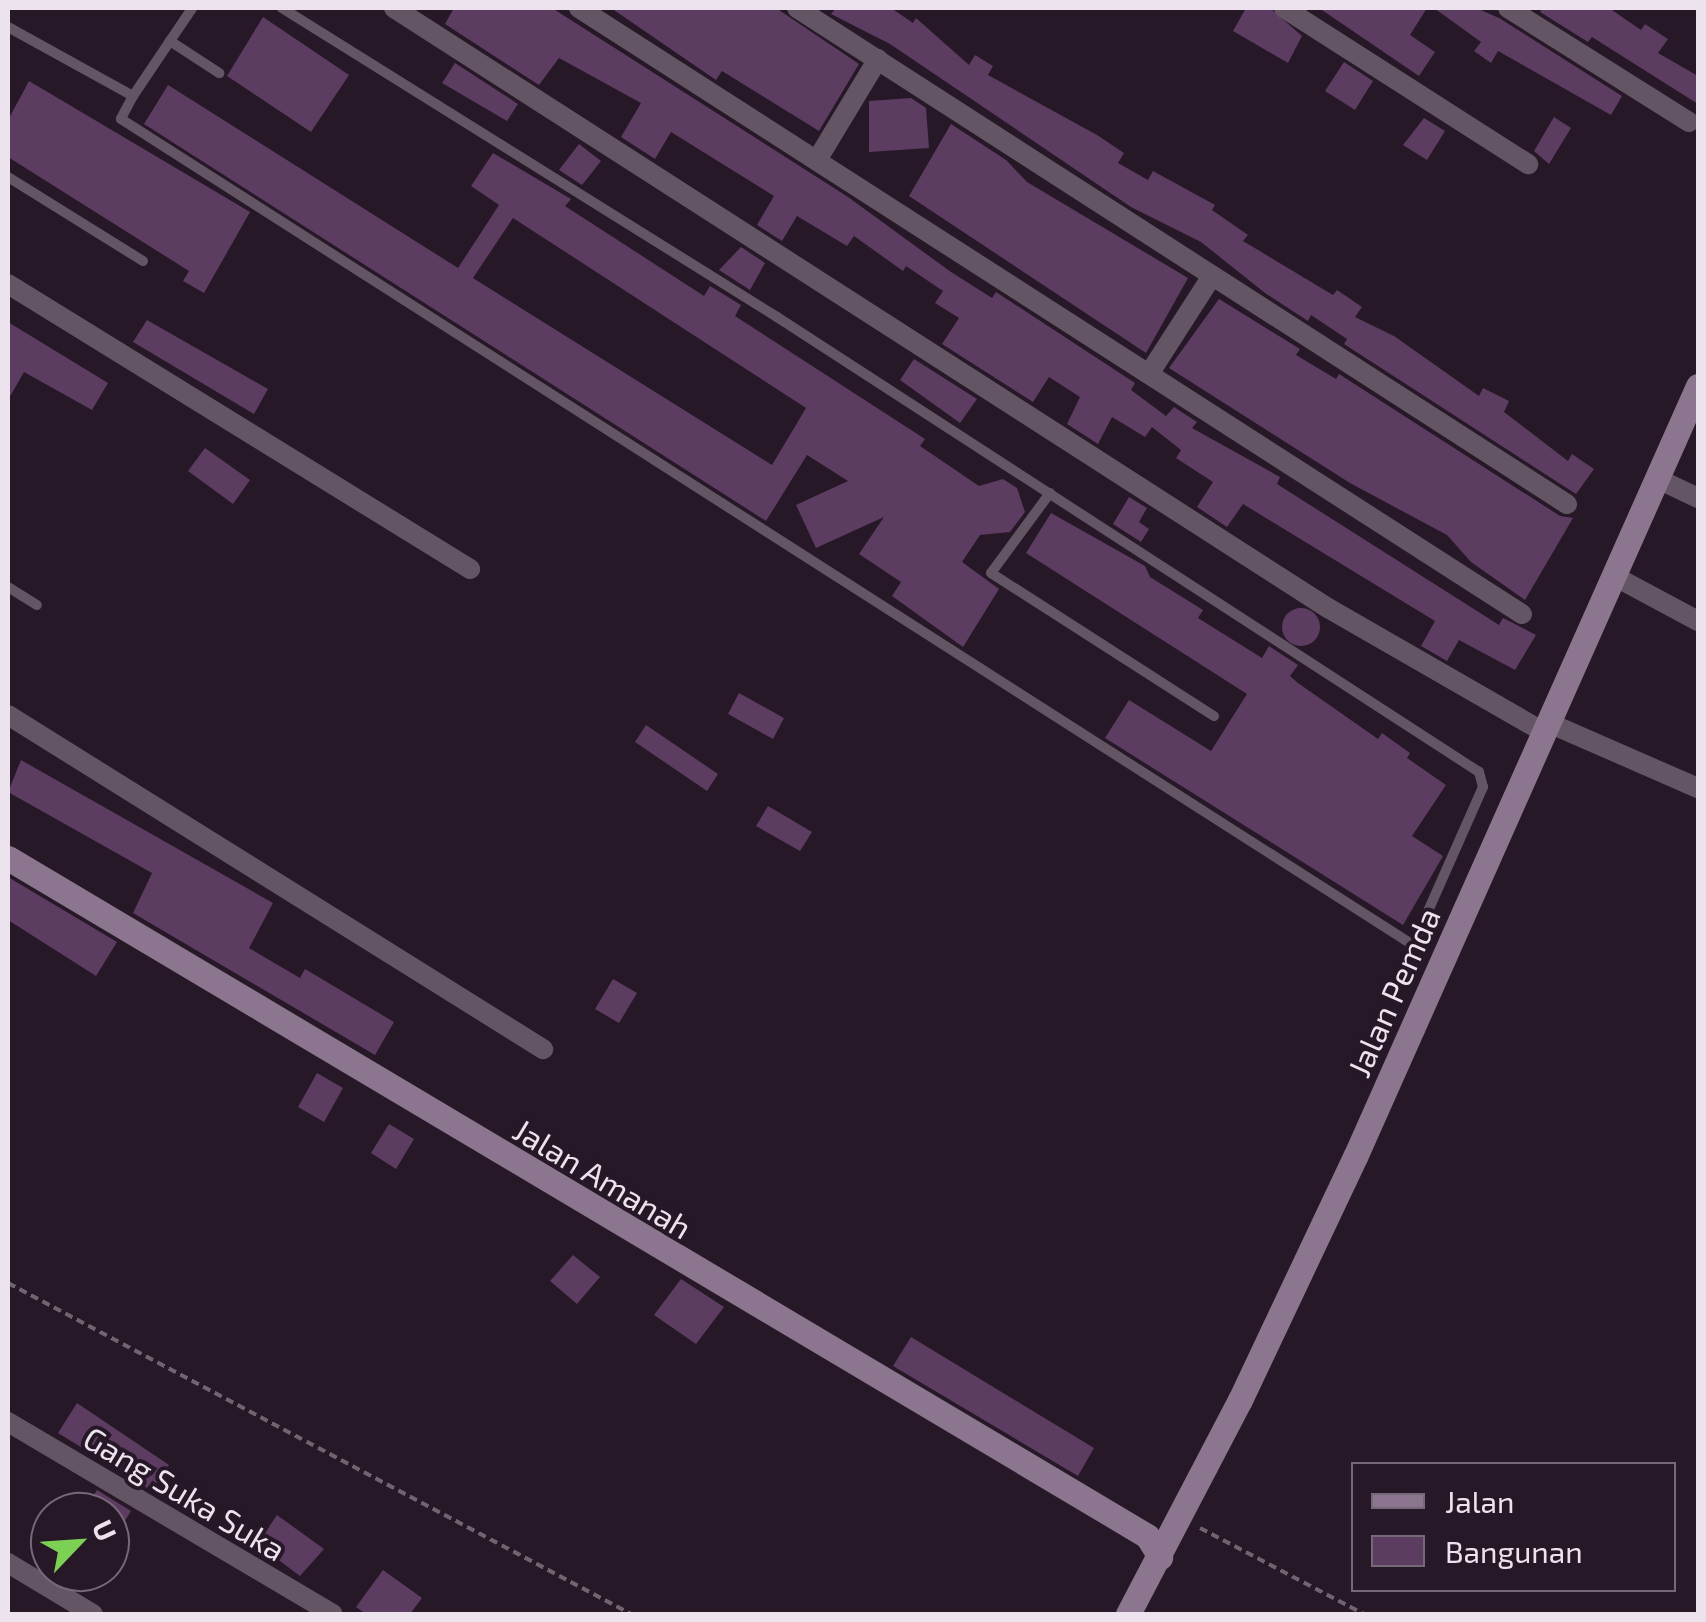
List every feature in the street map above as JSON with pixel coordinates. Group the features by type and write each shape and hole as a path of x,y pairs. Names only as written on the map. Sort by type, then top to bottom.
{"street":[{"path":"394,8 1328,608 1547,728 1698,788"},
{"path":"579,8 1522,614"},
{"path":"797,8 1567,504"},
{"path":"1284,8 1528,164"},
{"path":"1508,8 1689,122"},
{"path":"817,160 878,60"},
{"path":"1149,374 1212,276"},
{"path":"8,284 470,570"},
{"name":"Jalan Pemda","path":"1128,1614 1355,1157 1698,386"},
{"path":"1658,478 1698,498"},
{"path":"1614,576 1698,621"},
{"path":"8,714 543,1049"},
{"name":"Jalan Amanah","path":"8,858 1147,1536 1160,1556"},
{"name":"Gang Suka Suka","path":"8,1422 333,1614"},
{"path":"8,1564 94,1614"}],"lane":[{"path":"192,8 121,119 1412,945 1483,787 1479,772 1050,494 282,8"},
{"path":"8,27 133,96"},
{"path":"170,41 219,73"},
{"path":"8,177 142,261"},
{"path":"1050,494 991,572 1214,716"},
{"path":"8,587 36,605"}],"path":[{"path":"8,1283 631,1614"},
{"path":"1178,1516 1364,1614"}],"building":[{"path":"454,8 552,8 848,197 951,272 992,298 996,292 1135,383 1131,390 1166,416 1174,407 1197,422 1192,428 1280,477 1277,484 1499,625 1503,618 1536,635 1515,670 1459,640 1447,661 1421,646 1435,621 1243,504 1227,527 1197,507 1213,482 1176,458 1181,450 1152,427 1145,437 1112,417 1098,444 1067,424 1080,397 1049,377 1033,402 942,344 959,318 935,303 943,291 906,266 903,271 854,236 847,246 797,216 782,241 757,225 774,196 671,132 655,159 621,137 641,103 559,58 539,85 445,24"},
{"path":"611,8 776,8 859,64 819,131 722,71 716,80"},
{"path":"836,8 891,8 913,23 916,18 969,65 975,55 993,66 988,75 1124,153 1118,163 1148,180 1153,171 1215,205 1212,210 1248,235 1243,241 1333,295 1337,290 1362,307 1355,317 1394,336 1479,396 1483,388 1509,401 1504,412 1568,461 1572,454 1594,469 1576,494 1344,344 1347,339 1311,315 1308,321 1265,293 1201,242 1131,207 890,44 831,14"},
{"path":"1246,8 1270,8 1302,36 1288,63 1233,31"},
{"path":"1319,8 1427,8 1410,35 1435,52 1419,76"},
{"path":"1434,8 1476,8 1499,18 1622,96 1611,115 1498,51 1491,63 1474,51 1481,42"},
{"path":"1543,8 1609,8 1641,30 1645,24 1668,39 1658,53 1698,76 1698,104 1592,37 1588,42 1540,12"},
{"path":"263,17 349,75 311,132 227,76"},
{"path":"1344,62 1373,81 1355,110 1325,91"},
{"path":"455,63 518,104 507,121 442,83"},
{"path":"29,81 250,212 204,293 183,281 189,271 8,157 8,120"},
{"path":"168,85 458,268 499,205 471,186 493,153 571,199 565,206 704,296 710,286 741,305 735,316 925,439 920,446 979,486 1003,479 1017,488 1025,512 1010,532 980,535 962,562 999,589 963,647 892,596 901,582 859,554 884,517 816,548 796,505 848,481 807,455 766,521 144,124","holes":["513,218 806,408 772,465 473,278"]},
{"path":"911,98 926,108 929,148 869,152 869,101"},
{"path":"1554,117 1571,128 1549,164 1534,151"},
{"path":"1424,118 1445,131 1427,160 1403,145"},
{"path":"951,124 1006,160 1027,182 1188,278 1146,353 909,196"},
{"path":"579,144 601,161 582,185 559,170"},
{"path":"741,247 765,263 750,290 719,270"},
{"path":"1219,299 1300,349 1296,355 1336,379 1339,374 1560,516 1573,518 1525,600 1471,562 1447,535 1350,483 1169,368"},
{"path":"147,320 268,389 254,414 133,342"},
{"path":"8,322 108,383 92,410 24,372 8,400"},
{"path":"914,359 977,399 960,423 900,380"},
{"path":"205,448 250,480 233,504 188,471"},
{"path":"1129,497 1147,508 1139,522 1149,529 1141,542 1113,524"},
{"path":"1051,513 1145,566 1150,577 1203,610 1198,618 1262,658 1269,646 1298,665 1290,676 1298,683 1378,739 1382,733 1410,753 1407,758 1446,785 1412,836 1443,856 1403,925 1105,738 1129,700 1211,751 1247,694 1026,553"},
{"path":"1301,608 1314,614 1320,627 1314,640 1301,646 1288,640 1282,627 1288,614"},
{"path":"739,693 784,718 773,739 728,714"},
{"path":"646,725 718,774 707,791 635,742"},
{"path":"21,760 273,903 249,948 300,978 305,969 394,1022 375,1055 133,913 152,873 8,792"},
{"path":"768,806 812,832 800,851 756,826"},
{"path":"8,877 117,942 96,976 8,920"},
{"path":"613,979 637,993 619,1023 595,1009"},
{"path":"317,1073 343,1088 324,1122 298,1107"},
{"path":"389,1124 414,1139 396,1169 371,1153"},
{"path":"573,1255 600,1277 577,1304 550,1281"},
{"path":"681,1279 724,1307 696,1344 654,1315"},
{"path":"911,1337 1094,1448 1078,1476 893,1366"},
{"path":"77,1403 169,1465 152,1491 58,1433"},
{"path":"277,1515 324,1549 300,1576 257,1544"},
{"path":"383,1570 422,1598 410,1614 366,1614 356,1607"}]}
